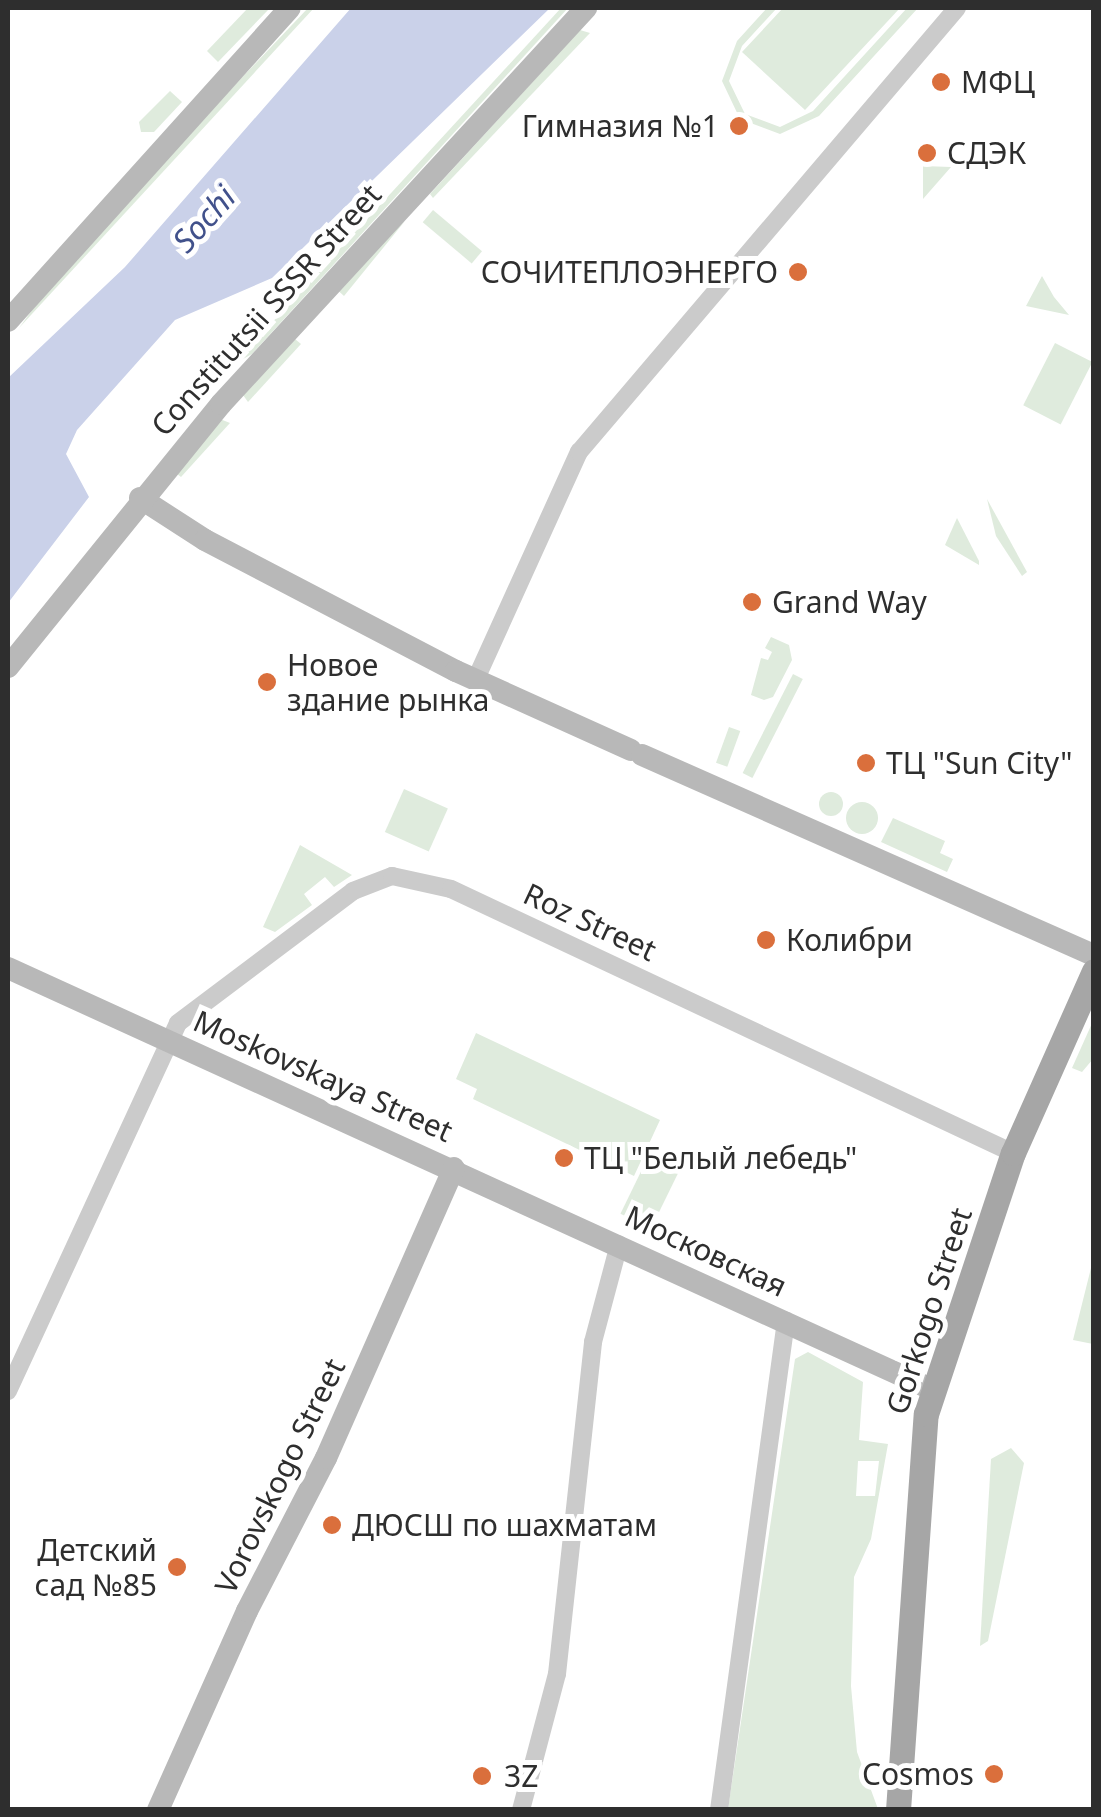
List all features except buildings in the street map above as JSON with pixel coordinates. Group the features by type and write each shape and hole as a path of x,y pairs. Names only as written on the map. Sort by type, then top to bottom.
{"main road":[{"name":"Gorkogo Street","path":"898,1810 922,1442 933,1390 1014,1152 1094,971"}],"street":[{"path":"8,320 290,8"},
{"name":"Constitutsii SSSR Street","path":"8,666 140,498 416,187 586,8"},
{"path":"475,681 579,452 958,8"},
{"path":"140,498 205,540 475,681 1094,956"},
{"name":"Roz Street","path":"8,1391 168,1038 190,1011 369,882 404,875 451,889 813,1054 1014,1152"},
{"name":"Moskovskaya Street","path":"12,966 454,1168"},
{"name":"Московская","path":"454,1168 933,1390"},
{"name":"Vorovskogo Street","path":"158,1810 247,1610 332,1447 454,1168"},
{"path":"521,1810 557,1674 593,1342 619,1244"},
{"path":"720,1810 786,1322"}],"green space":[{"path":"248,8 270,8 218,62 207,51"},
{"path":"308,8 314,8 19,328 68,261"},
{"path":"561,8 568,8 252,354 234,364"},
{"path":"767,8 777,8 742,46 729,81 745,114 780,127 813,111 907,8 918,8 819,116 780,134 740,119 722,81 737,41"},
{"path":"783,8 900,8 805,110 742,52"},
{"path":"580,30 590,33 433,198 430,194"},
{"path":"170,91 182,102 154,132 141,132 139,122"},
{"path":"923,166 951,167 923,199"},
{"path":"433,210 482,251 472,263 423,222"},
{"path":"405,221 344,296 333,286"},
{"path":"1042,276 1054,297 1069,315 1026,306"},
{"path":"289,334 301,344 248,402 243,395"},
{"path":"1055,343 1092,362 1061,424 1023,405"},
{"path":"220,419 230,423 181,477 177,474"},
{"path":"987,499 1027,572 1022,576 996,536"},
{"path":"957,518 979,561 979,565 945,545"},
{"path":"771,637 789,645 792,660 773,697 764,700 751,695 761,658 768,660 772,652 765,648"},
{"path":"793,674 803,679 752,778 743,773"},
{"path":"729,727 740,731 727,767 716,763"},
{"path":"404,789 448,809 429,851 385,832"},
{"path":"831,792 843,804 831,816 819,804"},
{"path":"862,802 874,806 878,818 874,830 862,834 850,830 846,818 850,806"},
{"path":"893,818 945,841 940,853 953,859 947,872 881,842"},
{"path":"300,845 352,875 334,887 325,877 304,894 312,905 275,932 263,927"},
{"path":"1093,1021 1093,1059 1082,1072 1072,1068"},
{"path":"476,1033 660,1120 634,1176 473,1099 477,1089 456,1079"},
{"path":"652,1149 683,1164 651,1229 620,1214"},
{"path":"1093,1260 1093,1344 1073,1340"},
{"path":"808,1352 863,1382 859,1440 888,1444 871,1539 854,1577 851,1686 857,1752 878,1809 728,1809 795,1359","holes":["858,1461 879,1461 875,1496 856,1496"]},
{"path":"1011,1448 1024,1463 988,1641 980,1646 991,1459"}],"water":[{"name":"Sochi","path":"351,8 550,8 272,278 175,320 77,430 66,454 89,497 8,603 8,378 125,267"}],"place":[{"name":"МФЦ","path":"941,82"},
{"name":"Гимназия №1","path":"739,126"},
{"name":"СДЭК","path":"927,153"},
{"name":"СОЧИТЕПЛОЭНЕРГО","path":"798,272"},
{"name":"Grand Way","path":"752,602"},
{"name":"Новое здание рынка","path":"267,682"},
{"name":"ТЦ \"Sun City\"","path":"866,763"},
{"name":"Колибри","path":"766,940"},
{"name":"ТЦ \"Белый лебедь\"","path":"564,1158"},
{"name":"ДЮСШ по шахматам","path":"332,1525"},
{"name":"Детский сад №85","path":"177,1567"},
{"name":"Cosmos","path":"994,1774"},
{"name":"3Z","path":"482,1776"}]}
